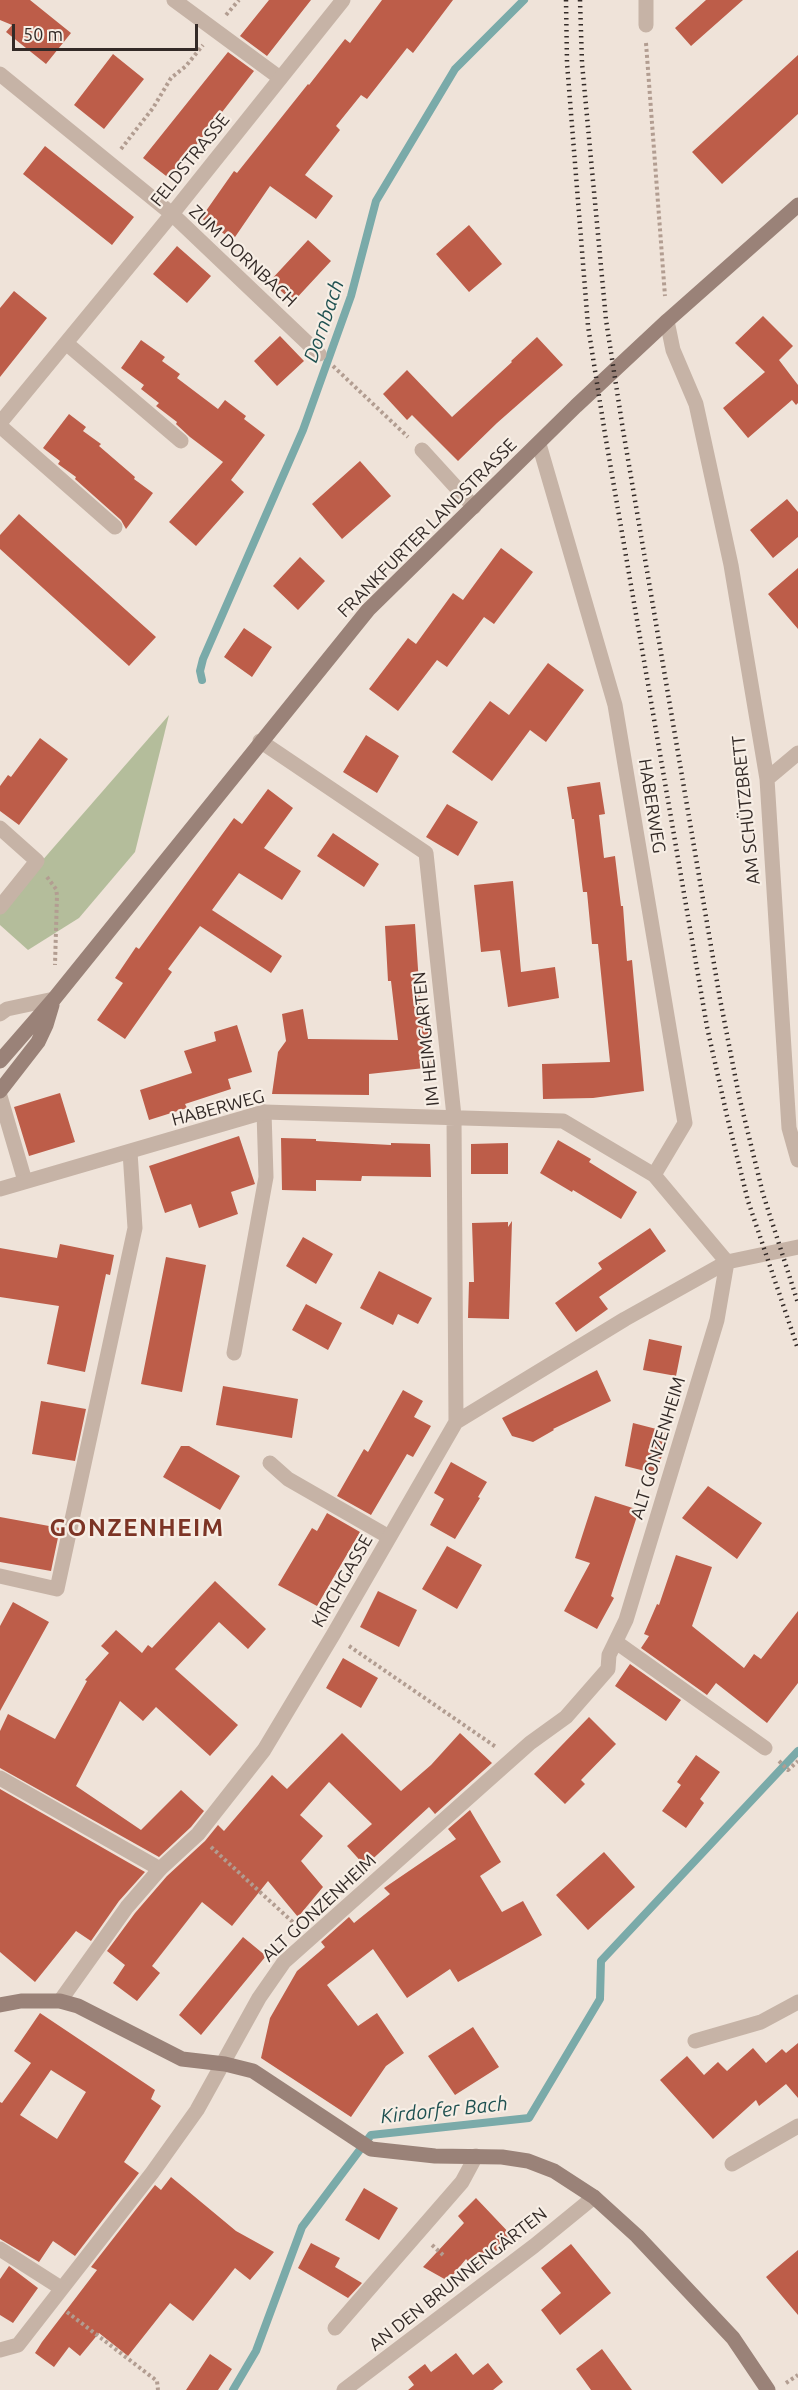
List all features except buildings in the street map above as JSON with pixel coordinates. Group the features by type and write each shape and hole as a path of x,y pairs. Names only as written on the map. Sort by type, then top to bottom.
{"street":[{"path":"174,0 280,78"},
{"name":"FELDSTRASSE","path":"115,526 0,425 343,0"},
{"path":"646,0 646,25"},
{"name":"ZUM DORNBACH","path":"0,74 172,214 319,354"},
{"name":"FRANKFURTER LANDSTRASSE","path":"0,1061 54,999 368,610 667,321 798,206"},
{"name":"AM SCHÜTZBRETT","path":"667,321 673,350 696,404 731,565 767,779 789,1128 798,1160"},
{"path":"66,343 181,441"},
{"name":"HABERWEG","path":"539,444 615,705 685,1124 654,1175"},
{"path":"422,450 474,507"},
{"name":"IM HEIMGARTEN","path":"260,741 426,853 454,1116 456,1422"},
{"path":"767,779 798,753"},
{"path":"0,828 37,861 0,907"},
{"path":"0,1014 7,1009 54,999"},
{"name":"FRANKFURTER LANDSTRASSE","path":"0,1091 38,1042 46,1026 54,999"},
{"path":"0,1095 25,1181"},
{"path":"234,1353 266,1177 264,1112"},
{"name":"HABERWEG","path":"0,1189 264,1112 563,1121 654,1175 727,1262"},
{"path":"0,1576 57,1588 135,1228 130,1152"},
{"name":"KIRCHGASSE","path":"60,2001 127,1907 160,1869 198,1834 264,1750 456,1422 625,1318 727,1262 798,1247"},
{"name":"ALT GONZENHEIM","path":"0,2350 18,2345 152,2173 197,2110 225,2064 240,2029 284,1962 513,1758 566,1717 608,1669 609,1654 626,1620 717,1320 727,1262"},
{"path":"270,1463 288,1479 389,1537"},
{"path":"616,1642 765,1748"},
{"path":"0,1778 160,1869"},
{"path":"0,2005 21,2001 60,2001 78,2006 182,2059 225,2064 253,2071 371,2150 528,2161 554,2171 594,2197 637,2236 733,2338 768,2390"},
{"path":"695,2042 761,2022 798,2002"},
{"path":"732,2164 798,2126"},
{"path":"335,2328 462,2182 476,2156"},
{"name":"AN DEN BRUNNENGÄRTEN","path":"344,2390 534,2247 594,2197"},
{"path":"0,2249 56,2294"}],"path":[{"path":"110,164 153,108 171,78 186,66 238,0"},
{"path":"646,25 667,321"},
{"path":"348,379 422,450"},
{"path":"37,861 56,889 57,895 54,999"},
{"path":"333,1635 513,1758"},
{"path":"788,1770 798,1761"},
{"path":"198,1834 311,1938"},
{"path":"430,2243 443,2254"},
{"path":"56,2294 157,2381 158,2390"}],"green space":[{"path":"169,715 135,852 79,918 28,950 0,925 0,909"}],"waterway":[{"name":"Dornbach","path":"202,680 200,671 203,659 303,430 351,296 376,201 455,69 524,0"},
{"name":"Kirdorfer Bach","path":"233,2390 256,2351 302,2227 371,2135 529,2118 600,1999 601,1961 798,1751"}],"railway":[{"path":"566,0 567,63 588,326 605,434 707,1027 748,1201 798,1349"},
{"path":"580,0 582,63 606,320 623,430 720,999 739,1096 763,1194 798,1303"}],"district":[{"name":"GONZENHEIM","path":"137,1528"}]}
